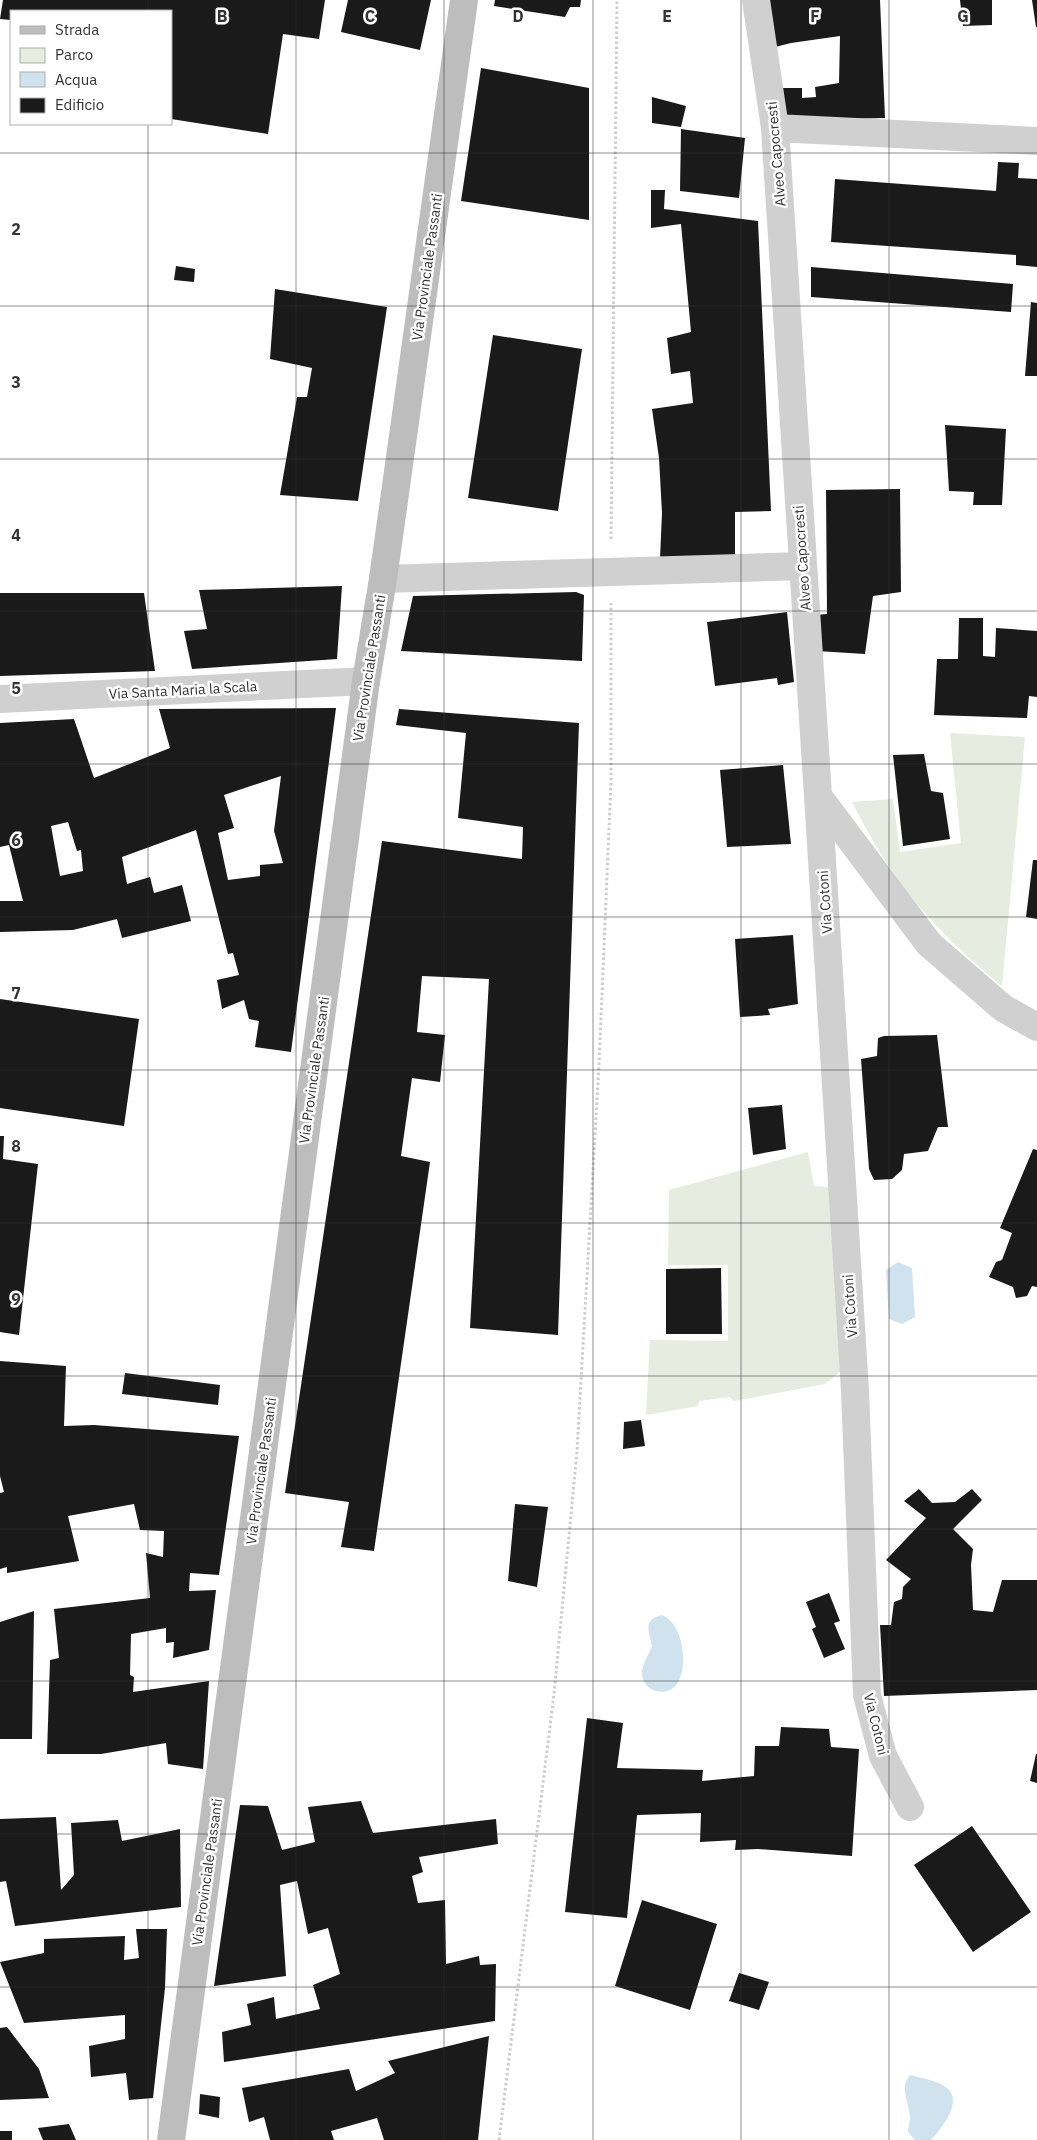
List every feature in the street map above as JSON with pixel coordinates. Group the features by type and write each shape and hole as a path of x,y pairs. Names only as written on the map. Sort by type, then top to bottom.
{"main road":[{"name":"Via Provinciale Passanti","path":"171,2140 366,681 383,579 464,0"}],"street":[{"name":"Alveo Capocresti","path":"756,0 776,128 802,566 818,796"},
{"path":"776,128 1037,141"},
{"path":"383,579 802,566"},
{"name":"Via Santa Maria la Scala","path":"0,698 366,681"},
{"path":"818,796 928,944 1003,1008 1037,1027"},
{"name":"Via Cotoni","path":"818,796 855,1391 867,1695 883,1756 910,1807"}],"path":[{"path":"499,2140 554,1694 577,1451 599,1065 610,790 617,0"}],"green space":[{"path":"950,733 1025,737 1002,986 955,944 916,903 867,831 852,802 893,799 900,852 961,843"},
{"path":"808,1152 814,1186 828,1187 832,1191 842,1370 825,1384 734,1401 730,1397 699,1401 698,1406 646,1415 650,1340 728,1341 728,1265 668,1265 669,1190"}],"water":[{"path":"898,1262 912,1268 915,1317 902,1324 889,1319 886,1270"},
{"path":"662,1615 675,1627 679,1636 682,1646 683,1667 677,1684 668,1691 662,1692 647,1686 642,1671 652,1646 648,1627 649,1623"},
{"path":"910,2075 944,2086 953,2098 946,2121 931,2140 915,2140 908,2132 910,2117 905,2085"}],"building":[{"path":"3,0 325,0 319,39 283,34 268,134 172,119 172,10 10,10 10,20 0,19"},
{"path":"348,0 431,0 420,50 341,32"},
{"path":"495,0 581,0 580,7 570,7 565,17 494,6"},
{"path":"764,0 880,0 885,118 803,120 782,113 778,88 802,88 802,98 816,97 815,87 839,83 840,36 771,48"},
{"path":"960,0 992,0 992,25 963,26"},
{"path":"1032,0 1037,0 1037,27 1036,27"},
{"path":"481,68 589,88 589,220 461,201"},
{"path":"652,97 686,106 681,127 652,123"},
{"path":"681,129 745,138 739,198 680,191"},
{"path":"998,162 1019,163 1018,178 1037,179 1037,267 1016,265 1016,255 831,242 835,179 996,191"},
{"path":"651,190 665,190 664,209 758,221 771,511 735,512 735,556 660,559 662,513 659,458 652,409 693,403 690,371 671,374 667,338 691,332 681,224 651,228"},
{"path":"176,266 195,269 194,282 174,280"},
{"path":"811,267 1013,284 1011,312 811,297"},
{"path":"275,289 387,307 358,501 280,495 297,397 307,397 312,368 270,359"},
{"path":"1031,302 1037,303 1037,376 1025,376"},
{"path":"493,335 582,349 558,511 468,498"},
{"path":"945,425 1006,429 1002,505 973,505 974,492 949,491"},
{"path":"900,489 901,592 873,596 865,654 817,651 815,615 827,614 826,490"},
{"path":"342,586 337,659 192,669 184,631 207,629 199,590"},
{"path":"576,592 584,595 582,661 401,651 413,596"},
{"path":"0,593 144,593 155,671 0,676"},
{"path":"787,612 794,682 778,685 777,678 715,686 707,622"},
{"path":"959,618 983,618 983,656 995,657 996,628 1037,631 1037,697 1029,696 1027,718 934,715 937,659 958,659"},
{"path":"336,708 291,1052 255,1047 259,1021 249,1019 244,1000 222,1009 217,980 239,975 233,953 228,954 196,830 122,857 127,884 150,877 154,893 182,885 191,921 122,938 117,919 73,930 0,932 0,901 23,901 9,845 0,847 0,723 74,719 94,778 170,748 159,709","holes":["281,776 274,831 283,863 260,865 260,876 228,880 218,833 234,828 224,795","68,822 77,851 81,850 83,871 60,876 51,826"]},
{"path":"399,709 579,723 558,1335 470,1328 489,979 422,976 417,1032 445,1035 440,1082 412,1078 401,1156 430,1162 374,1551 341,1547 349,1502 285,1493 382,841 522,859 523,827 458,818 466,733 396,725"},
{"path":"924,754 931,791 943,793 950,839 903,846 893,755"},
{"path":"783,765 791,844 727,847 720,770"},
{"path":"1033,860 1037,860 1037,919 1026,917"},
{"path":"793,935 798,1004 768,1009 770,1015 740,1017 735,939"},
{"path":"0,999 139,1019 124,1126 0,1108"},
{"path":"937,1035 948,1127 938,1127 928,1151 904,1154 902,1170 892,1179 874,1180 869,1169 861,1059 877,1056 878,1038 884,1036"},
{"path":"782,1105 786,1149 753,1155 748,1108"},
{"path":"0,1136 4,1136 3,1159 38,1164 19,1335 0,1332"},
{"path":"1033,1149 1037,1150 1037,1287 1032,1286 1027,1296 1016,1298 1013,1287 989,1277 996,1262 1002,1260 1012,1233 1000,1228"},
{"path":"721,1268 722,1334 666,1334 666,1269"},
{"path":"0,1361 66,1366 64,1426 94,1425 239,1436 219,1575 190,1573 189,1591 216,1590 209,1650 173,1658 174,1642 166,1643 166,1628 131,1634 130,1675 134,1677 133,1692 209,1681 203,1769 168,1764 166,1743 101,1754 47,1754 50,1660 59,1658 54,1609 150,1598 146,1553 163,1557 164,1531 140,1530 134,1504 68,1516 79,1561 7,1573 7,1567 0,1569 0,1493 4,1492 0,1476"},
{"path":"125,1373 220,1385 218,1405 122,1394"},
{"path":"641,1420 645,1446 623,1449 624,1422"},
{"path":"919,1489 932,1503 955,1502 972,1489 982,1500 953,1529 973,1549 971,1565 973,1610 993,1612 1002,1580 1037,1580 1037,1690 884,1696 880,1625 891,1625 894,1602 902,1599 903,1587 911,1579 886,1560 926,1518 904,1501"},
{"path":"515,1504 548,1507 537,1587 508,1581"},
{"path":"829,1593 840,1621 834,1623 845,1649 824,1658 812,1629 816,1627 806,1602"},
{"path":"34,1611 32,1739 0,1739 0,1622"},
{"path":"587,1718 623,1723 617,1768 703,1770 702,1781 754,1776 755,1746 779,1746 781,1727 829,1729 831,1747 859,1749 852,1856 758,1849 735,1850 736,1840 700,1842 701,1813 637,1815 627,1918 565,1912"},
{"path":"1037,1754 1037,1783 1030,1781"},
{"path":"361,1801 373,1833 496,1819 498,1844 419,1857 423,1872 412,1876 418,1903 445,1900 446,1964 479,1956 480,1965 496,1964 495,2021 224,2062 222,2032 251,2025 247,2004 274,1997 276,2019 320,2009 313,1985 340,1974 328,1928 308,1934 297,1881 280,1885 286,1976 214,1986 240,1805 268,1806 282,1850 315,1842 308,1807"},
{"path":"56,1817 61,1890 74,1875 71,1823 118,1820 122,1841 180,1829 181,1907 15,1926 6,1881 0,1882 0,1819"},
{"path":"972,1826 1031,1912 973,1952 914,1865"},
{"path":"642,1900 717,1924 690,2010 615,1986"},
{"path":"136,1929 167,1929 165,1988 153,2098 129,2100 126,2073 91,2077 89,2046 125,2039 125,2015 24,2023 0,1962 44,1953 44,1939 125,1936 124,1960 139,1958"},
{"path":"739,1973 769,1982 759,2010 729,2001"},
{"path":"7,2027 39,2069 49,2098 0,2100 0,2028"},
{"path":"489,2036 478,2140 384,2140 377,2118 331,2131 334,2140 270,2140 264,2117 249,2122 242,2088 349,2069 356,2091 395,2073 388,2061"},
{"path":"200,2094 220,2097 219,2118 199,2114"},
{"path":"69,2124 76,2140 43,2140 38,2128"},
{"path":"0,2131 12,2131 12,2140 0,2140"}]}
